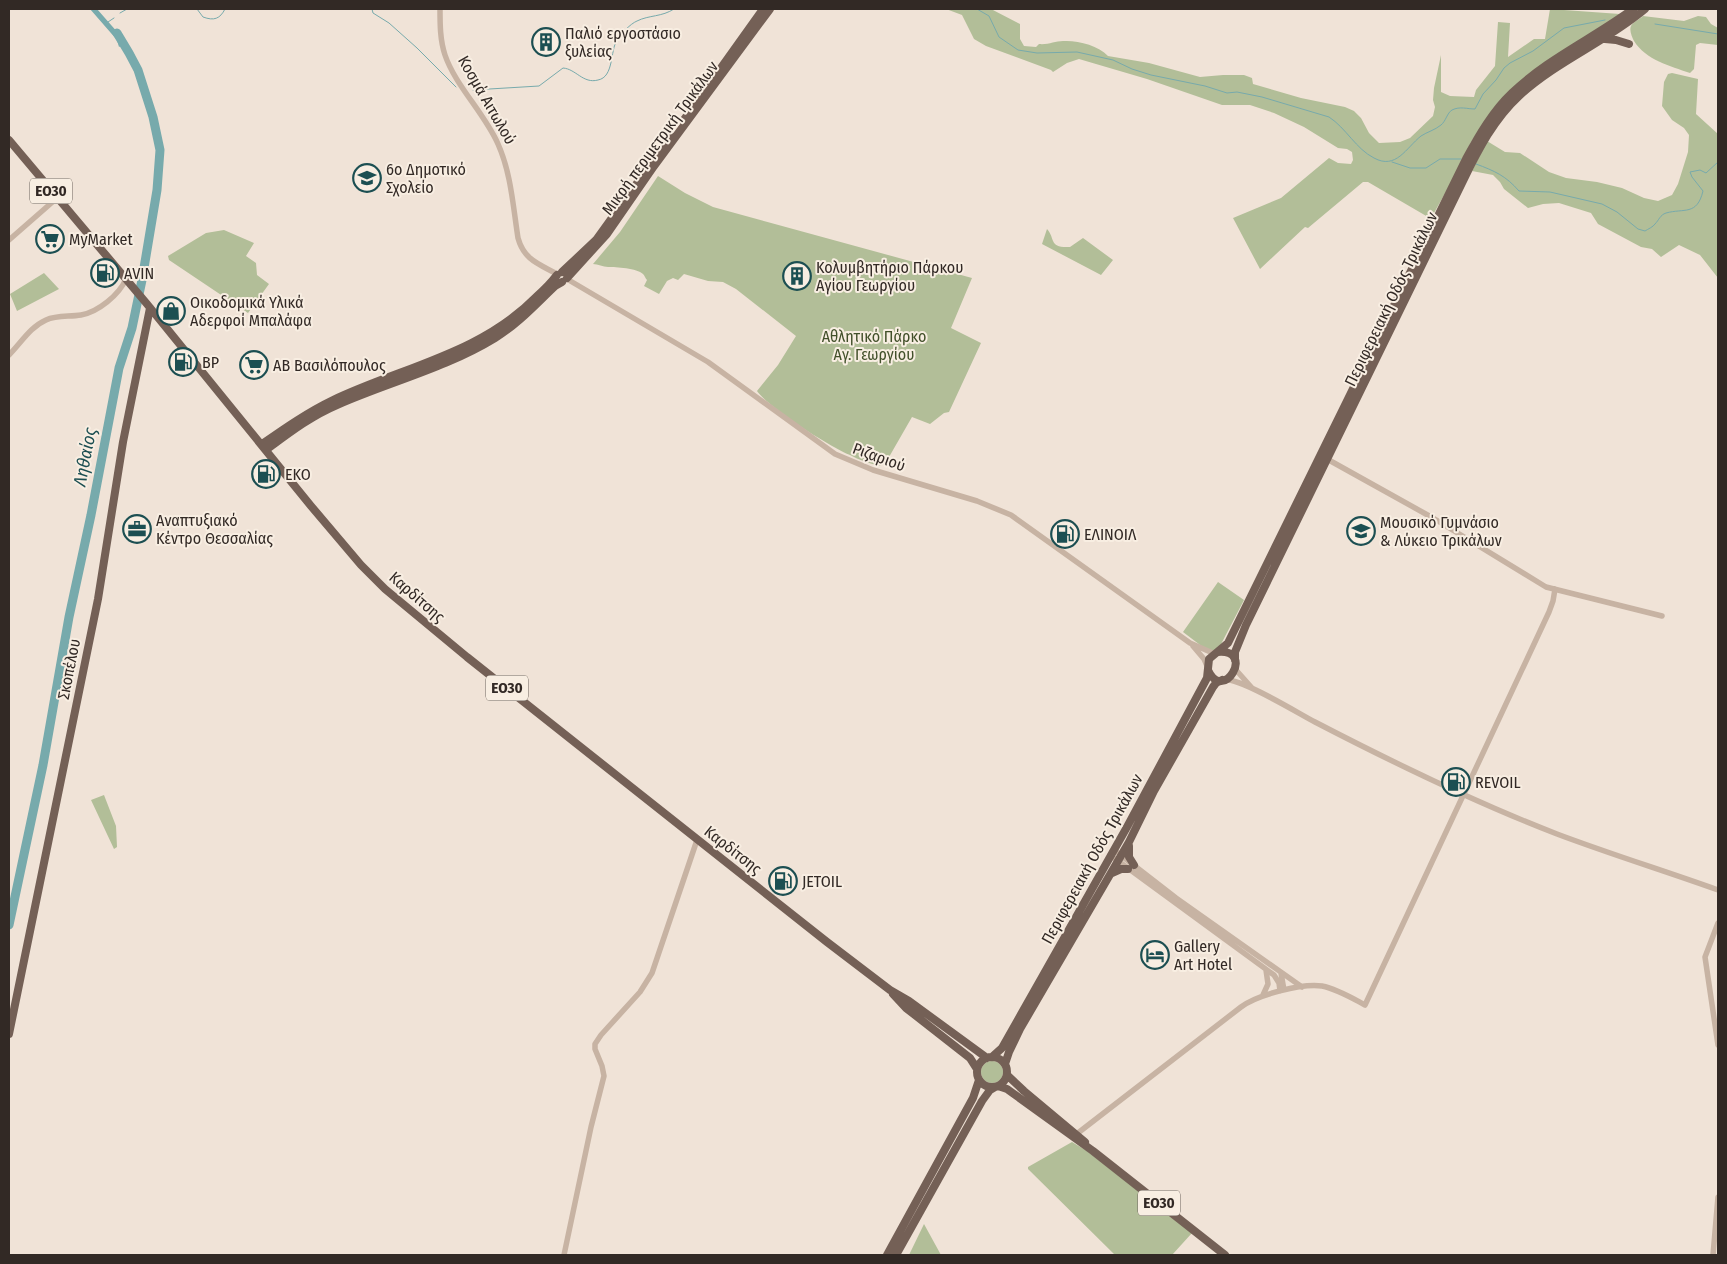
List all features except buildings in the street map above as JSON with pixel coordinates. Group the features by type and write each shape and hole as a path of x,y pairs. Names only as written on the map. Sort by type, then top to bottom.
{"main road":[{"name":"Μικρή περιμετρική Τρικάλων","path":"264,447 306,421 337,405 444,364 495,338 528,313 556,286 562,276 596,240 763,9"},
{"name":"Μικρή περιμετρική Τρικάλων","path":"562,276 607,234 654,166 770,9"},
{"name":"Περιφερειακή Οδός Τρικάλων","path":"1217,653 1228,643 1481,132 1506,100 1528,79 1633,9"},
{"name":"Περιφερειακή Οδός Τρικάλων","path":"1234,660 1235,652 1246,625 1471,165 1493,126 1512,103 1533,84 1603,40 1645,9"},
{"path":"1603,40 1616,40 1629,44"},
{"name":"Καρδίτσης","path":"9,140 361,565 401,604 697,840 890,990 909,1001 950,1032 989,1057"},
{"name":"Σκοπέλου","path":"9,1034 98,599 123,442 148,306"},
{"path":"1226,652 1234,660 1236,670 1233,675 1225,680 1212,677 1208,668 1209,659 1217,653 1226,652"},
{"name":"Περιφερειακή Οδός Τρικάλων","path":"989,1057 1002,1048 1070,930 1195,702 1207,678 1208,668"},
{"name":"Περιφερειακή Οδός Τρικάλων","path":"1005,1064 1020,1030 1120,859 1154,791 1202,706 1216,683 1225,680"},
{"path":"1110,874 1131,867 1129,842"},
{"name":"Καρδίτσης","path":"890,990 906,1008 963,1052 976,1066"},
{"path":"888,1255 973,1098 979,1080 976,1066 989,1057"},
{"name":"ΕΟ30","path":"989,1057 1000,1059 1005,1064"},
{"path":"896,1255 982,1101 990,1090 1005,1081 1007,1075 1005,1064"},
{"name":"ΕΟ30","path":"1007,1075 1093,1152 1225,1255"},
{"name":"ΕΟ30","path":"979,1080 984,1085 1008,1089 1074,1135"}],"street":[{"name":"Κοσμά Αιτωλού","path":"440,9 445,55 492,132 506,164 518,238 521,246 528,258 562,276"},
{"path":"9,240 58,198"},
{"name":"Ριζαριού","path":"562,276 708,362 835,454 873,470 977,501 1011,515 1190,643 1204,659 1208,668"},
{"path":"9,354 39,324 51,318 81,315 93,311 122,288 126,279"},
{"path":"1327,459 1555,590 1662,616"},
{"path":"1074,1135 1250,1001 1282,991 1324,986 1365,1005 1549,612 1555,590"},
{"name":"Ριζαριού","path":"1190,643 1217,653"},
{"path":"1236,670 1252,688"},
{"path":"1225,680 1234,680 1252,688 1326,728 1463,794 1573,840 1718,890"},
{"path":"564,1255 604,1076 602,1066 596,1054 595,1045 605,1030 640,992 652,973 697,840"},
{"path":"1112,853 1276,977 1282,991"},
{"path":"1131,867 1302,988"},
{"path":"1718,923 1705,956 1718,1045"},
{"path":"1264,996 1268,984 1266,970"},
{"path":"1281,973 1282,991"},
{"path":"1713,1255 1718,1197"}],"green space":[{"path":"946,9 991,9 1020,24 1020,39 1024,46 1036,47 1039,44 1075,41 1093,46 1108,56 1149,63 1200,77 1244,75 1252,78 1253,84 1301,98 1345,107 1354,111 1361,118 1369,133 1379,143 1400,142 1410,138 1433,116 1435,107 1433,100 1434,88 1441,55 1441,92 1450,96 1474,97 1476,90 1495,66 1498,22 1510,23 1508,57 1534,39 1545,39 1550,9 1620,14 1497,104 1471,142 1434,213 1428,217 1368,182 1363,182 1308,228 1305,227 1260,269 1233,218 1281,198 1329,158 1338,163 1351,164 1353,160 1352,152 1347,149 1338,148 1304,127 1274,113 1250,105 1222,105 1147,79 1079,59 1067,63 1053,72 986,46 974,39 962,15"},
{"path":"1643,16 1684,21 1698,16 1706,17 1711,24 1718,28 1718,45 1700,43 1696,45 1694,69 1690,73 1667,65 1645,53 1634,41 1630,28 1633,23"},
{"path":"1672,73 1698,79 1696,114 1718,134 1718,278 1700,255 1679,245 1661,257 1652,249 1641,247 1598,224 1591,213 1559,203 1543,204 1528,208 1504,189 1493,175 1472,171 1487,141 1505,152 1520,153 1549,172 1566,178 1597,182 1622,188 1644,198 1658,201 1672,195 1678,184 1688,152 1689,135 1684,128 1672,120 1662,106 1664,82 1668,74"},
{"name":"Αθλητικό Πάρκο Αγ. Γεωργίου","path":"658,176 685,193 713,207 972,278 951,328 981,343 949,412 944,413 930,424 912,417 885,464 879,466 857,458 841,451 801,426 774,407 757,391 778,365 796,336 736,289 723,282 708,281 684,274 678,280 673,278 667,281 659,294 644,286 647,280 644,275 636,270 593,264 620,232"},
{"path":"1047,229 1058,246 1070,247 1083,238 1113,260 1101,275 1042,244"},
{"path":"224,230 254,243 246,256 256,263 257,275 269,284 248,313 169,260 168,256 206,233"},
{"path":"44,273 59,289 17,311 10,294"},
{"path":"1218,582 1244,600 1219,648 1208,651 1183,632"},
{"path":"104,795 116,826 117,847 114,849 91,800"},
{"path":"992,1061 1000,1064 1003,1072 1000,1080 992,1083 984,1080 981,1072 984,1064"},
{"path":"1072,1142 1087,1151 1192,1233 1172,1255 1115,1255 1028,1169 1028,1167"},
{"path":"924,1224 941,1255 909,1255"}],"water":[{"path":"90,9 97,9 126,42 119,47 117,40"}],"waterway":[{"path":"120,13 127,9"},
{"path":"197,9 203,17 210,19 219,17 225,9"},
{"path":"372,9 373,13 389,23 456,87"},
{"path":"473,90 539,86 563,68 588,80 593,81 603,78 609,69 617,40 629,26 634,22 674,9"},
{"path":"977,9 989,16 999,37 1018,50 1037,53 1077,52 1113,60 1151,75 1205,86 1227,93 1237,92 1262,97 1329,117 1368,154 1382,161 1389,161 1400,156 1421,136 1441,125 1452,110 1461,108 1475,109 1483,94 1504,68 1533,51 1564,28 1605,20"},
{"path":"108,22 114,18"},
{"path":"1655,24 1718,34"},
{"name":"Ληθαίος","path":"9,925 43,765 69,617 119,368 132,328 142,280 157,190 160,150 153,117 138,70 117,33"},
{"path":"1392,162 1410,168 1426,168 1440,159 1461,159"},
{"path":"1476,164 1500,174 1519,191 1550,192 1602,204 1617,212 1638,229 1645,231 1653,226 1664,214 1693,208 1703,191 1690,172 1700,170 1706,173 1718,162"}],"place":[{"name":"Παλιό εργοστάσιο ξυλείας","path":"546,42"},
{"name":"6ο Δημοτικό Σχολείο","path":"367,178"},
{"name":"MyMarket","path":"50,239"},
{"name":"AVIN","path":"105,273"},
{"name":"Κολυμβητήριο Πάρκου Αγίου Γεωργίου","path":"797,276"},
{"name":"Οικοδομικά Υλικά Αδερφοί Μπαλάφα","path":"171,311"},
{"name":"BP","path":"183,362"},
{"name":"ΑΒ Βασιλόπουλος","path":"254,365"},
{"name":"EKO","path":"266,474"},
{"name":"Αναπτυξιακό Κέντρο Θεσσαλίας","path":"137,529"},
{"name":"Μουσικό Γυμνάσιο & Λύκειο Τρικάλων","path":"1361,531"},
{"name":"ΕΛΙΝΟΙΛ","path":"1065,534"},
{"name":"REVOIL","path":"1456,782"},
{"name":"JETOIL","path":"783,881"},
{"name":"Gallery Art Hotel","path":"1155,955"}]}
